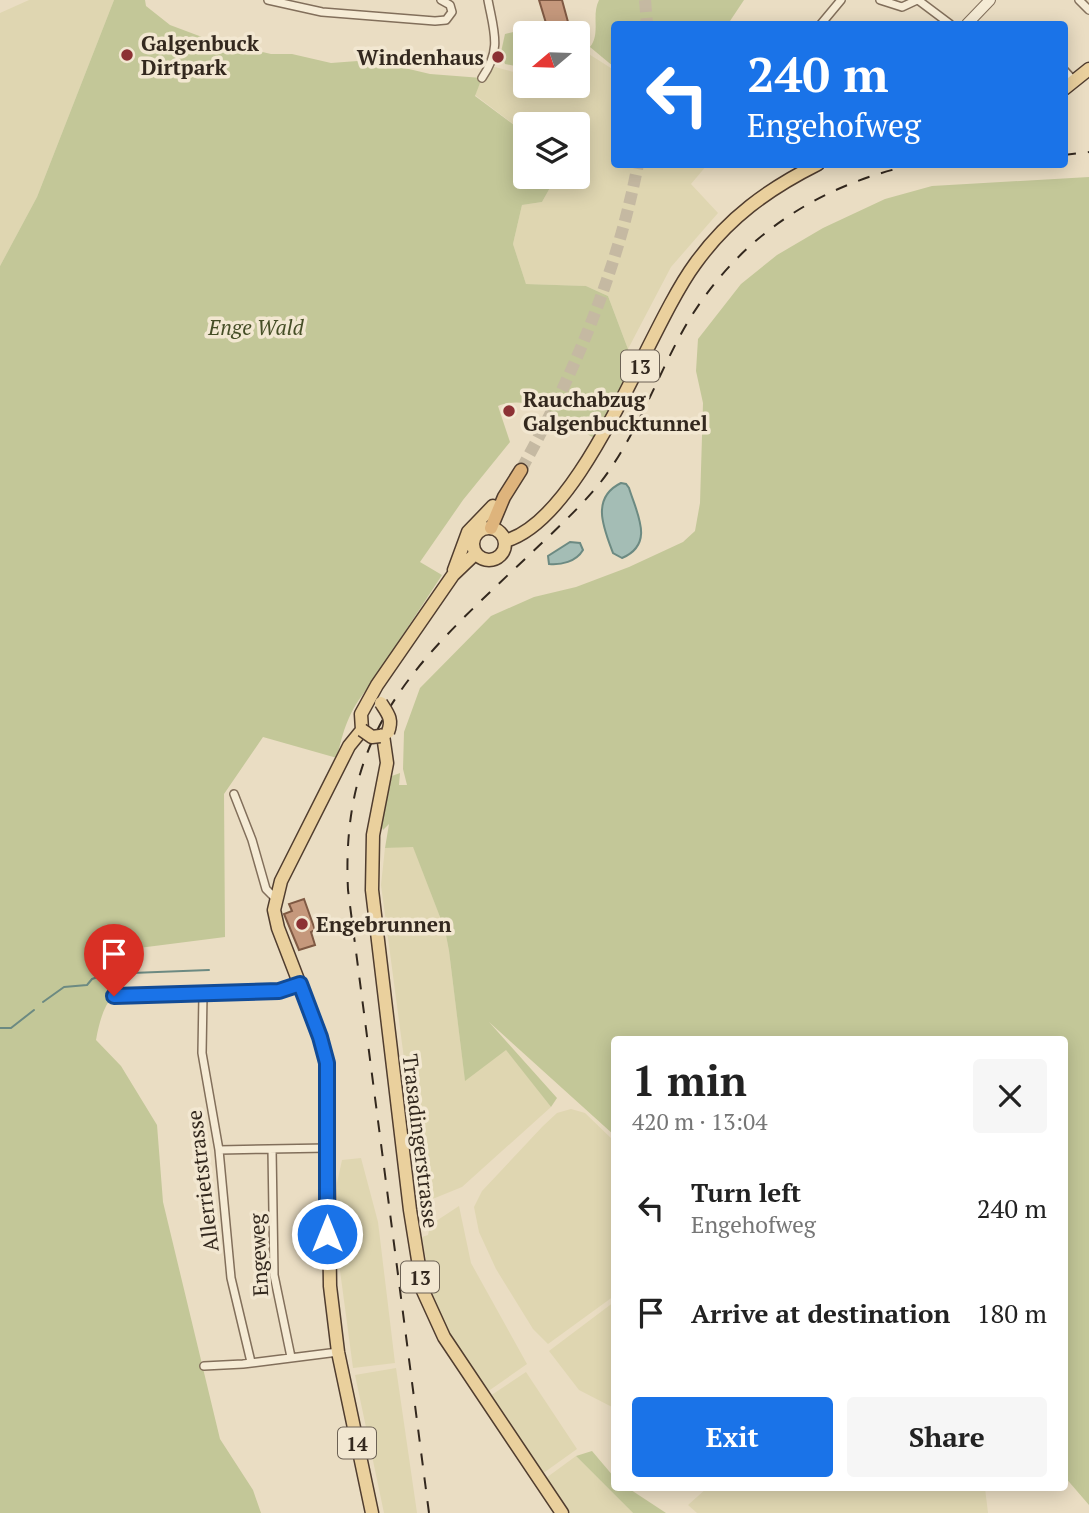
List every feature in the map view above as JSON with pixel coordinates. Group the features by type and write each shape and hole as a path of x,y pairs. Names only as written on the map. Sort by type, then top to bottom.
{"highway":[{"path":"492,528 505,497 521,470"},
{"path":"493,506 505,497"}],"main road":[{"path":"1070,86 1089,69"},
{"name":"13","path":"492,528 481,529 473,544 476,553 484,559 497,558 504,551 505,541 523,533 534,524 578,473 625,396 665,311 705,250 745,208 778,185 810,168"},
{"path":"453,575 468,532 493,506"},
{"path":"492,528 500,532 505,541"},
{"name":"13","path":"374,704 377,685 453,575 476,553"},
{"name":"13","path":"361,728 361,714 374,704 391,666"},
{"name":"13","path":"374,704 390,715 391,724 384,734"},
{"path":"275,898 287,868 361,728 372,737 384,734"},
{"name":"Trasadingerstrasse","path":"384,734 387,763 373,835 372,890 421,1281 427,1305 444,1337 562,1513"},
{"name":"14","path":"275,898 278,928 320,1037 327,1063 328,1251 338,1352 372,1513"}],"street":[{"path":"268,0 322,12 435,21 446,20 452,12 450,5 441,0"},
{"path":"482,78 493,62 495,47 495,27 488,0"},
{"path":"824,21 842,0"},
{"path":"880,0 902,7 917,0 946,21"},
{"path":"970,21 990,0"},
{"path":"1079,0 1089,10"},
{"path":"234,794 267,888 275,898"},
{"path":"114,996 279,991 300,984"},
{"name":"Allerrietstrasse","path":"203,995 202,1053 219,1150 231,1278 251,1362"},
{"path":"219,1150 263,1147 328,1148"},
{"name":"Engeweg","path":"272,1149 274,1275 291,1357"},
{"path":"204,1366 338,1352"}],"shaded area":[{"path":"29,0 114,0 37,197 0,266 0,13"},
{"path":"590,55 611,68 611,168 704,168 691,184 718,213 671,267 628,349 608,296 586,286 526,284 513,244 522,205 542,202 549,189 590,189 590,112 513,112 513,124 475,95 482,78 495,67 513,72 513,98 590,98"},
{"path":"413,846 445,930 465,1080 506,1049 551,1107 462,1187 435,1198 424,1199 417,1194 409,1129 416,1127 417,1090 413,1073 405,1066 381,885 385,848"},
{"path":"571,1109 585,1113 611,1138 611,1298 548,1344 533,1329 496,1269 479,1232 474,1207 482,1191 557,1113"},
{"path":"361,1158 378,1222 395,1363 353,1368 339,1263 337,1183 342,1160"},
{"path":"459,1206 471,1263 527,1364 487,1392 443,1324 434,1305 422,1237 428,1235 430,1225"},
{"path":"611,1304 611,1406 579,1390 549,1351"},
{"path":"396,1368 417,1513 384,1513 355,1375"},
{"path":"526,1372 577,1449 542,1474 490,1396"},
{"path":"576,1456 633,1513 568,1513 546,1478"},
{"path":"704,1491 985,1491 988,1513 697,1513 688,1505"}],"green space":[{"name":"Enge Wald","path":"114,0 145,0 146,6 170,25 210,40 271,54 292,54 331,63 371,60 430,74 482,78 475,96 513,124 513,189 549,189 542,202 522,205 513,244 526,284 586,286 608,296 634,365 594,438 536,406 510,403 498,406 510,442 463,500 420,562 442,575 356,704 344,730 337,758 263,737 224,794 225,937 131,949 133,972 113,995 101,1018 96,1040 121,1066 157,1125 163,1202 220,1439 253,1490 261,1513 0,1513 0,266 37,197"},
{"path":"599,0 744,0 730,21 611,21 611,64 590,47 595,36"},
{"path":"513,32 513,66 505,64 501,52 505,34"},
{"path":"1089,177 1089,1505 1068,1481 1068,1036 611,1036 611,1132 489,1022 557,1098 551,1107 506,1050 465,1081 445,930 413,847 385,848 389,824 383,830 381,825 392,776 400,773 399,785 407,785 403,769 404,732 420,688 491,616 534,597 576,587 629,567 683,542 695,531 700,503 703,403 696,371 698,339 741,284 777,255 823,228 885,199 932,186"},
{"path":"592,1451 611,1473 611,1491 576,1456"},
{"path":"611,1491 633,1491 666,1513 633,1513"}],"water":[{"path":"621,483 629,488 641,527 638,545 622,558 613,553 602,515 605,497"},
{"path":"570,542 580,543 583,550 580,554 568,562 549,564 548,556"}],"building":[{"path":"539,0 562,0 568,21 545,21"},
{"name":"Engebrunnen","path":"304,899 315,930 311,932 315,945 299,950 284,914 292,911 289,904"}],"waterway":[{"path":"43,1002 64,987 87,985 92,979 106,974 209,970"},
{"path":"0,1028 11,1028 34,1010"}],"tunnel":[{"path":"645,0 647,21"},
{"path":"521,470 559,397 592,322 618,244 637,168"}],"railway":[{"path":"1068,155 1089,152"},
{"path":"429,1513 348,890 349,833 357,784 372,741 393,702 420,665 600,483 624,448 681,334 701,301 725,271 751,245 811,202 845,186 902,168"}],"place":[{"name":"Galgenbuck Dirtpark","path":"127,55"},
{"name":"Windenhaus","path":"498,57"},
{"name":"Rauchabzug Galgenbucktunnel","path":"509,411"},
{"name":"Engebrunnen","path":"302,924"}],"route":[{"path":"114,996 279,991 300,984 327,1063 327,1234"}]}
